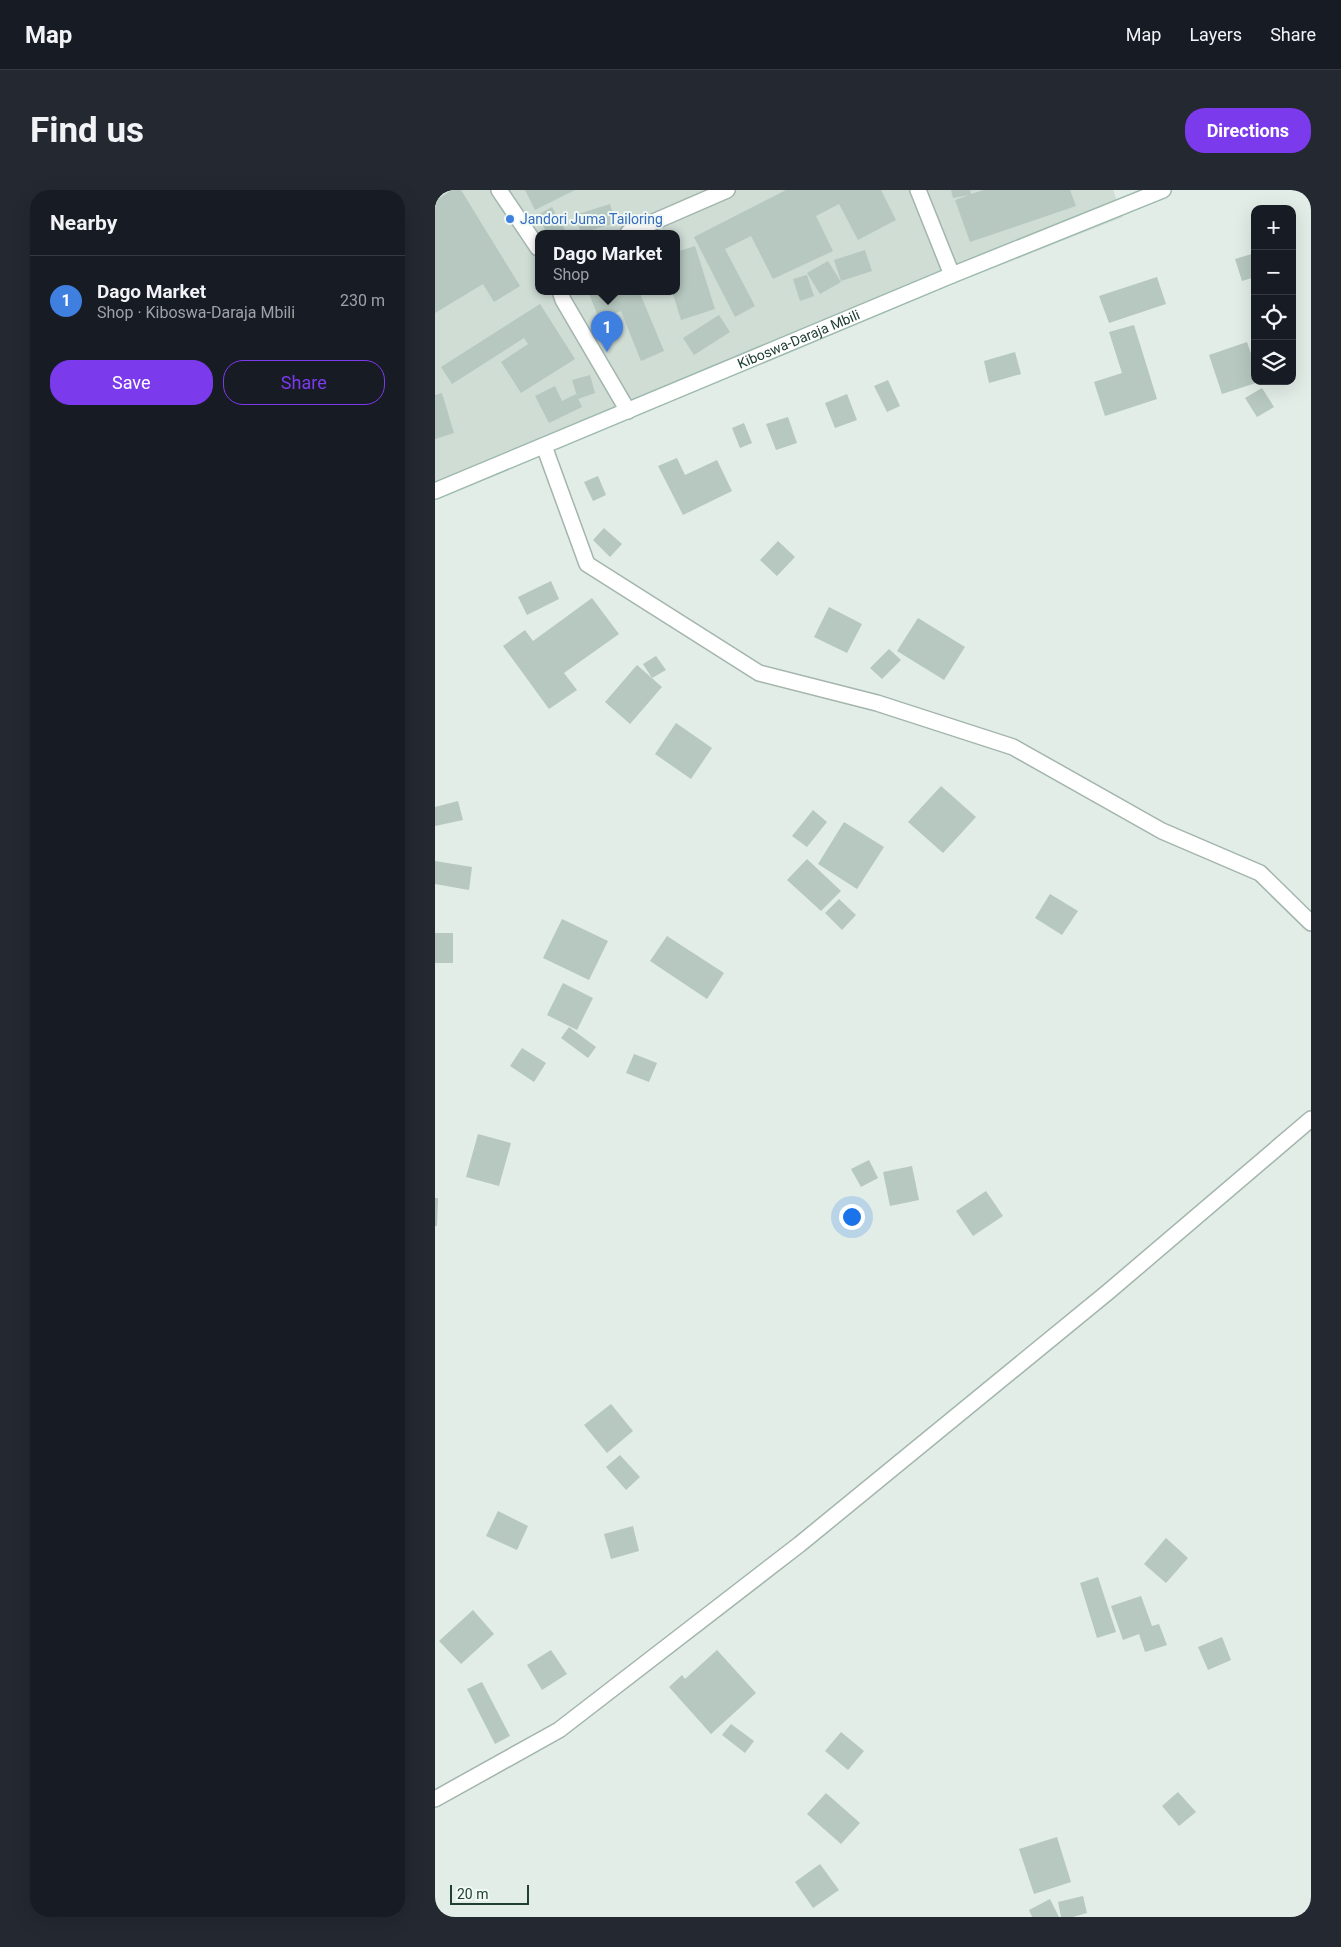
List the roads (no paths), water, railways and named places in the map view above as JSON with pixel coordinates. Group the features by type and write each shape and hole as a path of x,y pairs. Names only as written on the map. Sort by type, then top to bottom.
{"street":[{"path":"499,190 535,244"},
{"path":"635,230 727,190"},
{"path":"918,190 952,275"},
{"name":"Kiboswa-Daraja Mbili","path":"435,492 952,275 1163,190"},
{"path":"561,295 628,411"},
{"path":"544,446 587,564 759,673 877,702 1013,747 1162,831 1260,873 1311,923"},
{"path":"435,1799 559,1730 800,1544 1108,1292 1311,1119"}],"place":[{"name":"Jandori Juma Tailoring","path":"510,219"},
{"name":"Dago Market","path":"607,352"}]}
